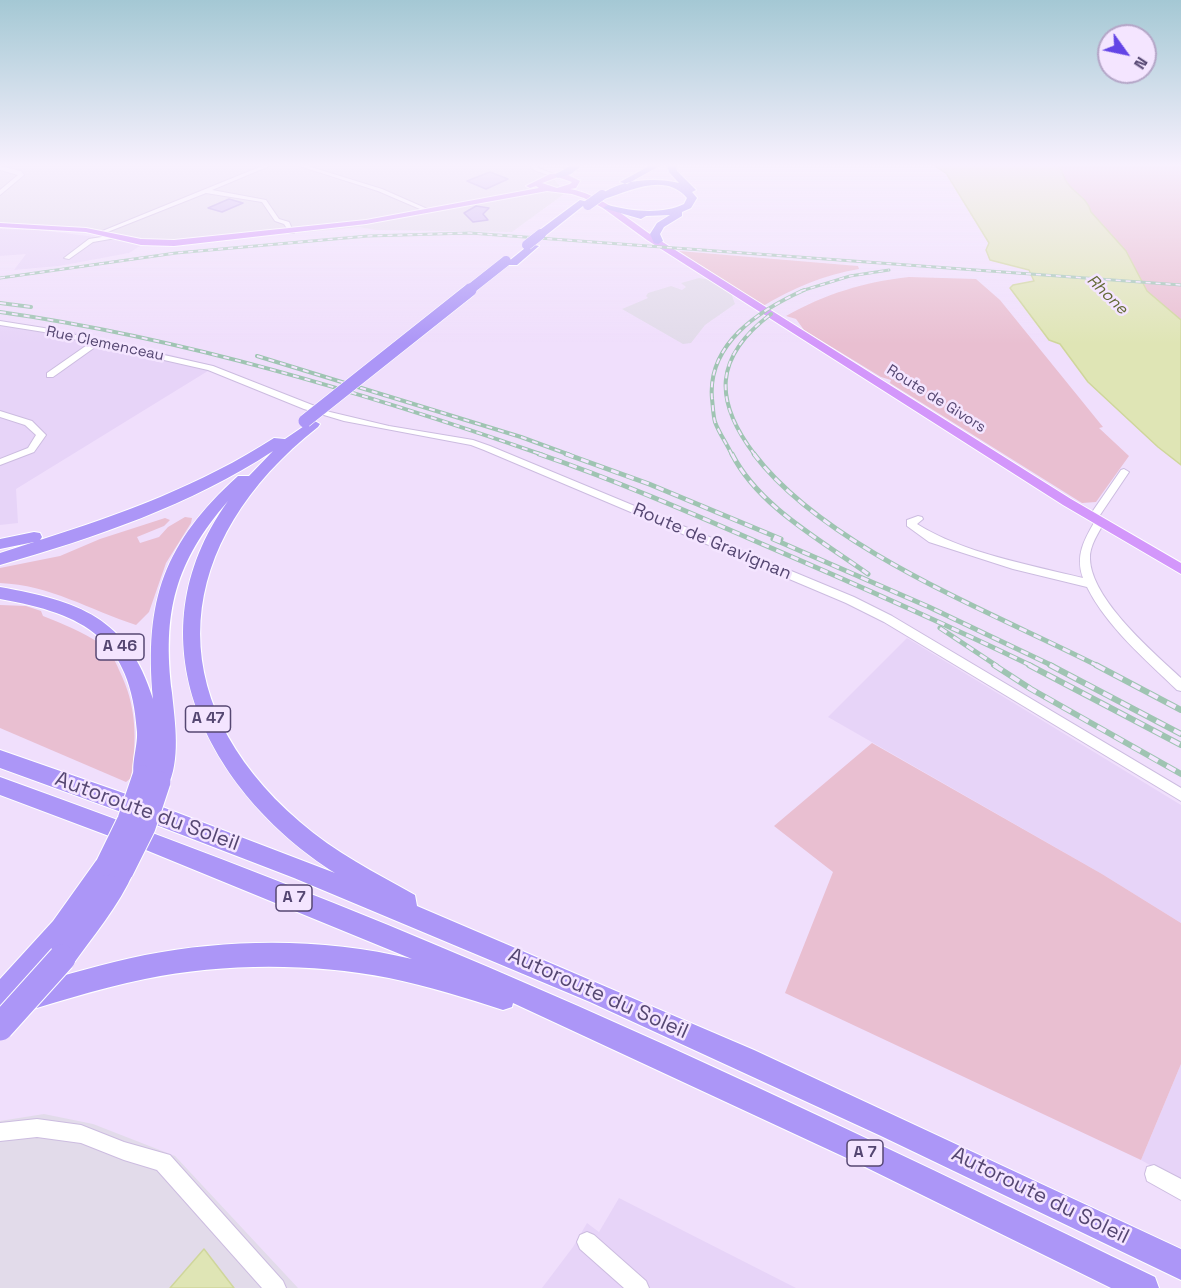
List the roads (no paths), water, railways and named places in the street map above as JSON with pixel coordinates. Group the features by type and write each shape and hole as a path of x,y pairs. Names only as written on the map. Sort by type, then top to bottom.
{"highway":[{"name":"A 47","path":"0,1018 62,958 100,907 115,868 146,827 151,779 166,755 167,726 159,635 166,594 174,570 193,534 219,501 304,428 559,224"},
{"path":"658,241 655,234 657,228 663,224"},
{"name":"A 47","path":"58,539 145,512 211,482 304,428"},
{"name":"A 47","path":"304,428 260,472 238,499 215,534 205,559 197,587 191,627 193,664 201,700 213,729 230,759 278,817 331,858 460,935"},
{"path":"0,544 93,522 211,482"},
{"path":"0,554 58,539"},
{"path":"0,559 58,539"},
{"name":"A 46","path":"0,593 35,599 64,608 95,624 120,647 135,670 144,696 151,779"},
{"name":"Autoroute du Soleil","path":"0,759 226,841 460,935 835,1100 1181,1265"},
{"name":"Autoroute du Soleil","path":"0,786 229,872 462,969 582,1022 981,1208 1144,1288"},
{"path":"0,998 31,966 80,905 115,868"},
{"path":"0,1006 144,967 227,956 268,956 389,966 428,975 582,1022"},
{"path":"0,1027 62,958"}],"main road":[{"path":"0,226 63,230 157,243 347,224"},
{"name":"Route de Givors","path":"637,224 676,253 1097,519 1181,569"},
{"path":"0,226 103,232 115,236"}],"street":[{"path":"103,232 122,224"},
{"path":"289,224 292,230"},
{"path":"67,258 91,240 115,236"},
{"name":"Rue Clemenceau","path":"0,324 96,342 210,368"},
{"path":"50,375 96,342"},
{"name":"Route de Gravignan","path":"210,368 234,375 288,400 331,415 473,443 487,448 850,600 888,619 1181,795"},
{"path":"0,414 28,424 38,430 40,435 31,450 0,462"},
{"path":"1125,472 1097,519 1084,556 1085,571 1096,594 1137,643 1181,686"},
{"path":"918,519 911,522 912,526 933,539 1017,566 1091,585"},
{"path":"0,1132 37,1128 81,1134 124,1151 163,1162 276,1288"},
{"path":"1154,1174 1181,1190"},
{"path":"587,1242 639,1288"}],"water":[{"name":"Rhone","path":"977,224 1102,224 1126,251 1147,291 1181,320 1181,465 1158,447 1088,382 1060,344 1049,340 1010,288 1013,285 1034,281 1029,270 990,260 986,250 989,243"},
{"path":"204,1249 234,1288 170,1288"}],"railway":[{"path":"0,278 176,253 368,236 470,233 1181,285"},
{"path":"804,290 850,276 889,270"},
{"path":"732,455 714,416 713,379 718,361 727,345 754,319 804,290"},
{"path":"0,303 31,307"},
{"path":"0,312 137,337 274,370 477,432 543,455"},
{"path":"755,455 741,435 732,416 727,398 726,380 730,363 739,346 752,330 771,314"},
{"path":"257,356 521,437 570,455"},
{"path":"539,454 624,485 707,520 1032,666"},
{"path":"566,454 649,484 781,539"},
{"path":"732,454 758,490 775,506 811,535 868,574"},
{"path":"754,454 785,488 823,520 867,549 962,600 1097,665"},
{"path":"773,539 929,607 1053,666"},
{"path":"940,628 997,666"},
{"path":"994,665 1031,689 1181,774"},
{"path":"1029,665 1181,745"},
{"path":"1050,665 1181,734"},
{"path":"1097,665 1181,710"}]}
